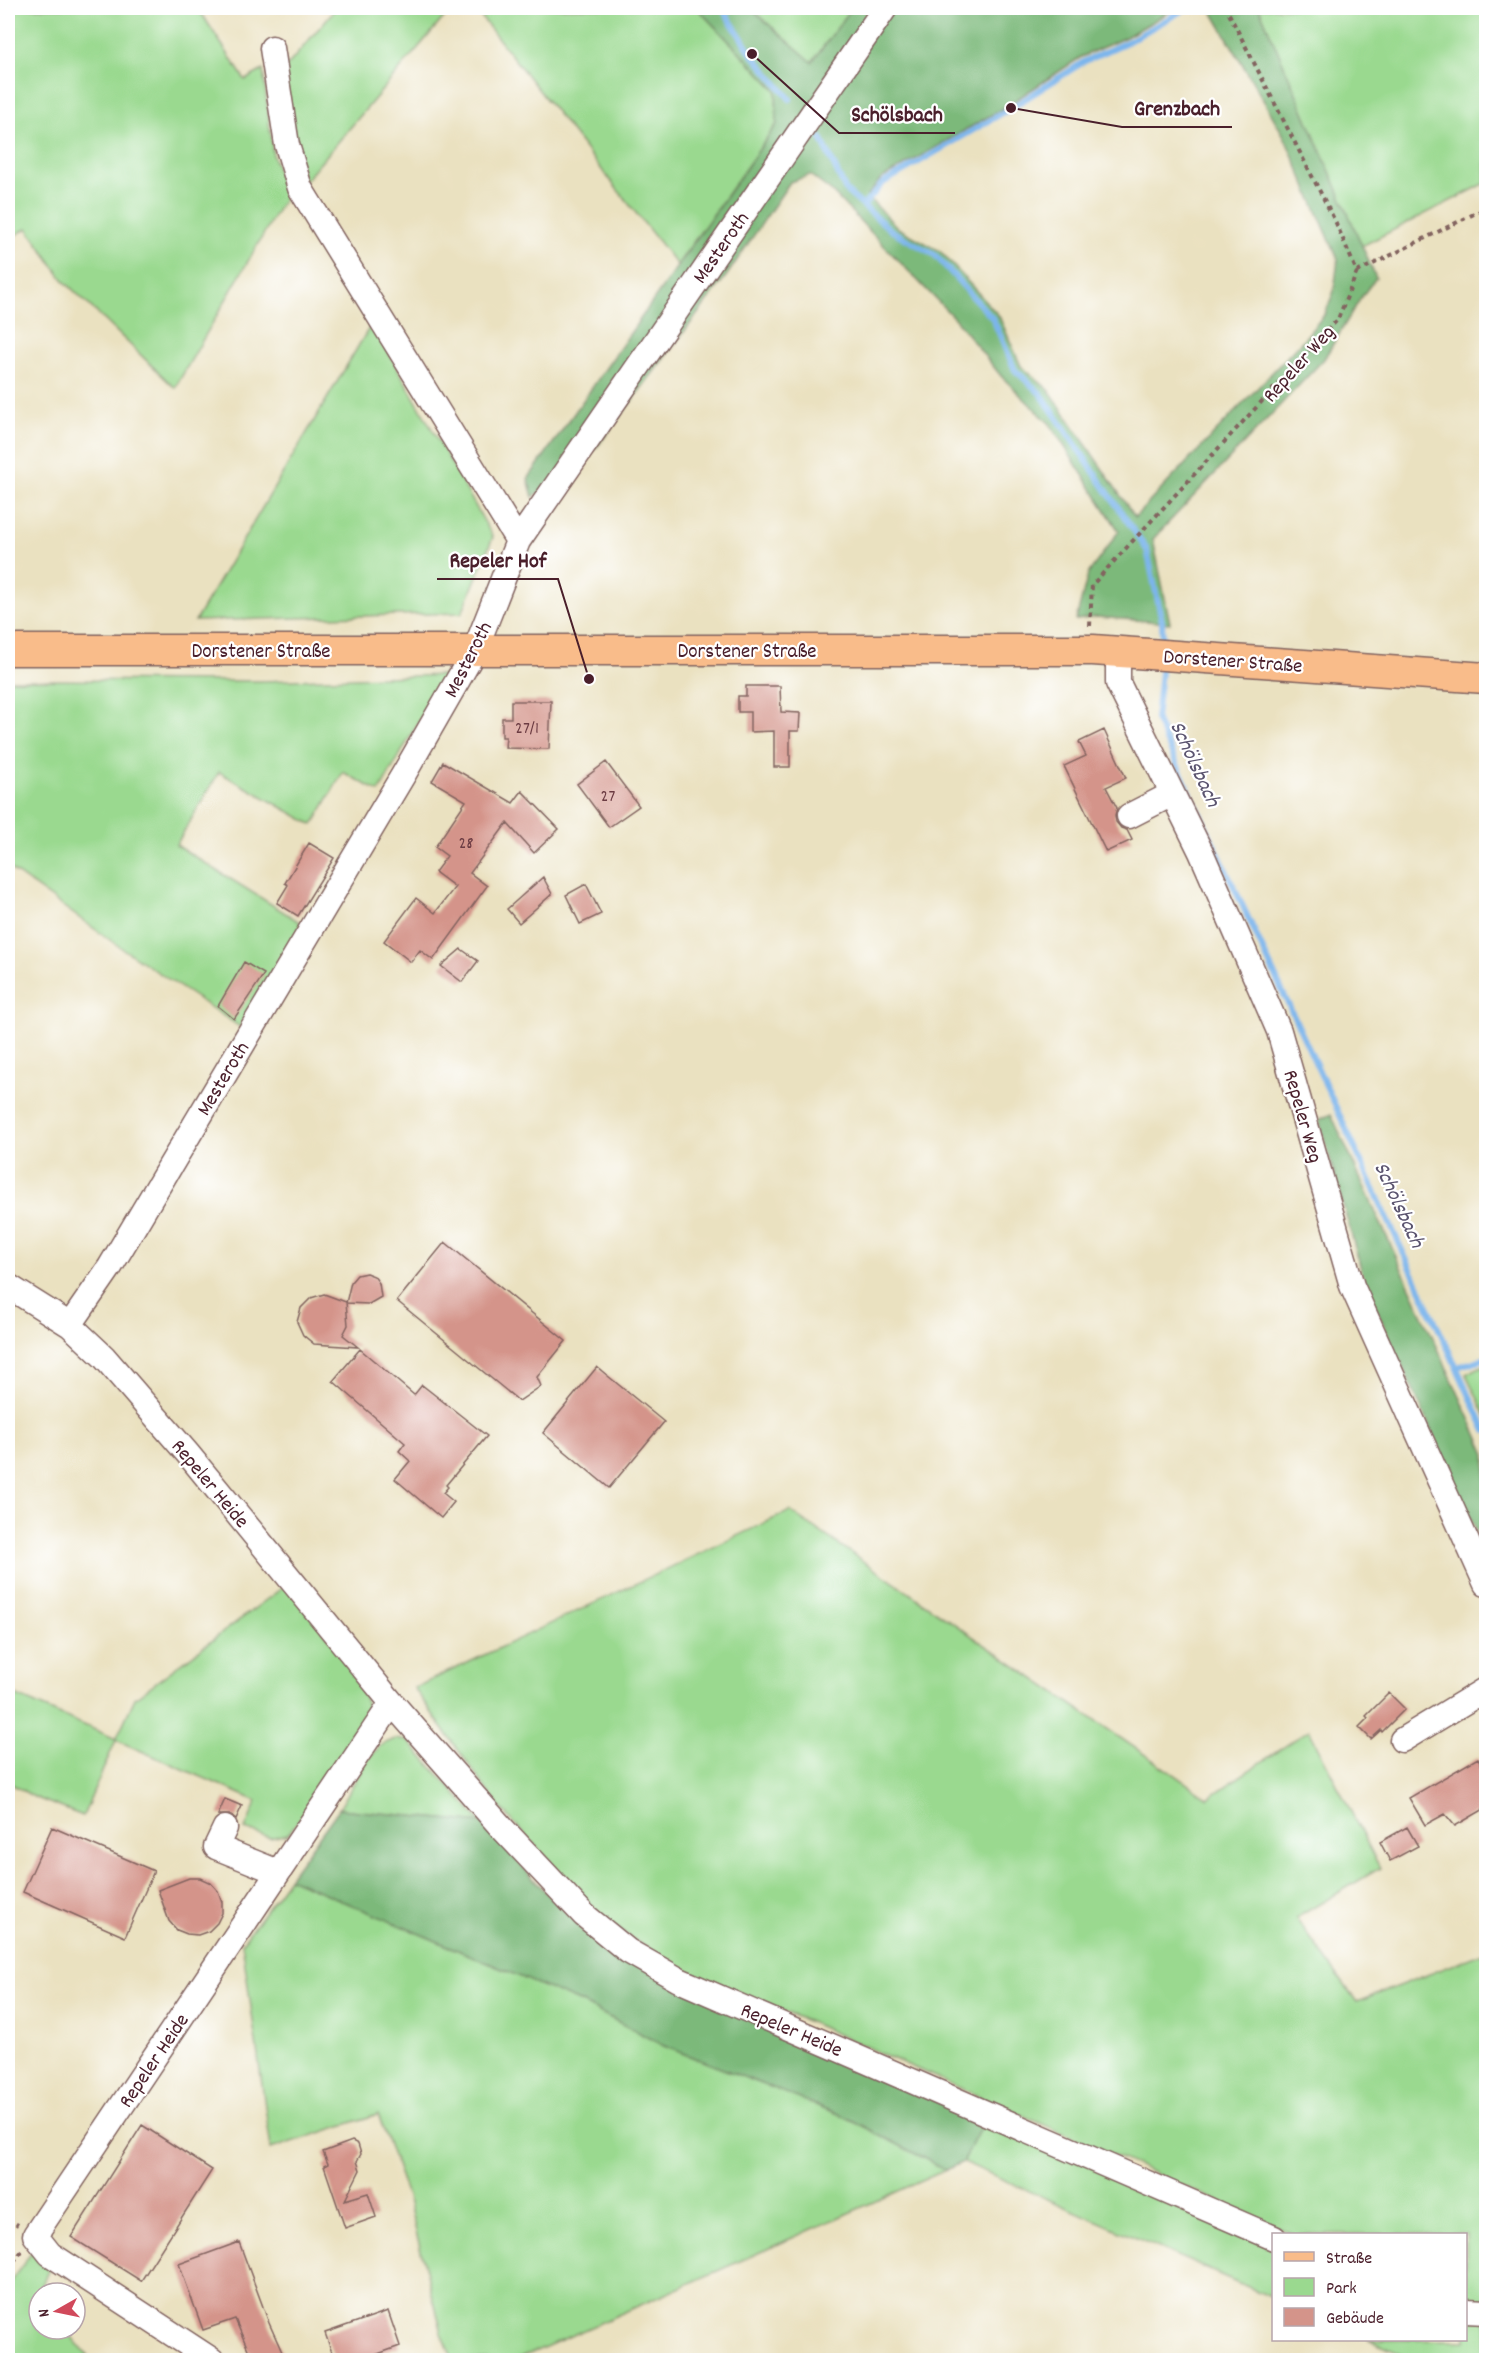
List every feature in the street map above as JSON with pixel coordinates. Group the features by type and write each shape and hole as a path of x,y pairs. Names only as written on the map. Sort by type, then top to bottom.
{"main road":[{"name":"Dorstener Straße","path":"8,650 1119,652 1486,678"}],"street":[{"name":"Mesteroth","path":"70,1325 110,1267 405,772 475,650 518,541 885,8"},
{"path":"272,48 287,145 300,188 518,541"},
{"name":"Repeler Weg","path":"1119,652 1118,683 1201,852 1280,1031 1352,1286 1486,1584"},
{"path":"1129,816 1172,794"},
{"name":"Repeler Heide","path":"8,1286 70,1325 104,1357 188,1454 392,1703 502,1828 584,1915 628,1950 678,1980 1272,2237"},
{"path":"1402,1740 1486,1689"},
{"name":"Repeler Heide","path":"212,2361 50,2254 35,2235 392,1703"},
{"path":"225,1828 216,1847 279,1872"},
{"path":"1467,2311 1486,2312"}],"path":[{"path":"1226,8 1336,222 1357,272 1486,207"},
{"name":"Repeler Weg","path":"1119,652 1089,615 1092,585 1338,319 1357,272"}],"green space":[{"path":"12,8 198,8 245,80 263,70 273,155 285,197 175,388 65,282 27,228 8,240 8,11"},
{"path":"336,8 452,8 304,182 282,72"},
{"path":"474,8 697,8 776,90 777,124 677,265"},
{"path":"697,8 750,8 812,62 852,8 1176,8 1126,37 1081,57 1005,107 881,179 867,196 898,228 940,251 999,316 1021,366 1049,390 1135,517 1303,340 1325,314 1334,291 1338,259 1284,136 1210,8 1259,8 1376,278 1362,296 1324,359 1153,539 1170,623 1097,617 1076,620 1088,574 1119,531 1050,424 1001,376 955,319 832,192 810,175 790,182 727,275 597,447 533,497 528,479 777,124 776,90"},
{"path":"750,8 852,8 812,62"},
{"path":"1259,8 1486,8 1486,183 1362,246"},
{"path":"372,323 493,537 462,613 195,621"},
{"path":"445,675 379,792 343,772 313,825 219,772 176,845 303,924 240,1027 117,945 8,867 8,680 263,681"},
{"path":"1331,1114 1486,1454 1486,1552 1365,1283 1319,1120"},
{"path":"1486,1364 1486,1416 1466,1374"},
{"path":"790,1511 1208,1798 1309,1730 1380,1868 1296,1918 1357,2002 1486,1952 1486,2300 1467,2300 1467,2233 1291,2233 812,2023 683,1971 610,1925 571,1885 496,1803 414,1688"},
{"path":"286,1585 355,1670 368,1709 345,1759 288,1834 270,1838 245,1829 257,1801 116,1740 83,1816 34,1797 8,1782 8,1692 116,1739 135,1698"},
{"path":"395,1739 408,1741 482,1823 339,1809 366,1762 381,1745"},
{"path":"339,1809 482,1823 557,1904 613,1954 985,2118 963,2162 946,2170 844,2116 664,2046 584,2004 289,1878"},
{"path":"289,1878 584,2004 664,2046 844,2116 946,2170 516,2360 453,2360 442,2333 407,2196 378,2114 271,2149 242,1943"},
{"path":"985,2118 1272,2245 1272,2298 963,2162"},
{"path":"32,2252 50,2266 44,2281 27,2281 27,2341 75,2341 91,2360 8,2360 8,2285"},
{"path":"1467,2316 1486,2316 1486,2360 1416,2360 1370,2341 1467,2341"}],"building":[{"path":"746,686 780,686 781,712 800,713 799,731 790,731 790,767 774,767 774,731 750,732 750,712 738,712 738,696 746,696"},
{"path":"511,701 551,701 549,749 505,748 506,737 502,737 502,718 511,718"},
{"path":"1104,730 1126,778 1106,787 1117,808 1116,822 1121,828 1127,830 1132,840 1106,852 1064,766 1086,756 1079,742"},
{"path":"443,762 513,803 522,791 559,829 534,853 507,823 470,873 487,886 433,960 420,950 411,962 384,941 416,898 435,913 455,887 435,872 447,856 435,847 466,801 432,781"},
{"path":"606,762 639,806 609,827 577,784"},
{"path":"309,843 334,858 298,916 277,903 288,885 285,883"},
{"path":"543,877 552,894 519,923 507,909"},
{"path":"586,884 601,914 580,924 566,895"},
{"path":"461,949 478,961 462,982 441,966"},
{"path":"244,962 264,974 234,1019 218,1006"},
{"path":"445,1242 566,1341 537,1377 541,1386 519,1401 397,1301"},
{"path":"366,1273 374,1276 379,1283 381,1297 369,1304 346,1303 351,1282 357,1275"},
{"path":"324,1294 346,1302 348,1325 343,1335 358,1347 314,1344 303,1335 297,1322 301,1308 311,1298"},
{"path":"360,1349 414,1395 422,1385 487,1436 446,1485 448,1487 443,1493 454,1502 441,1518 395,1479 410,1461 399,1451 405,1443 333,1381"},
{"path":"597,1367 664,1422 609,1488 543,1433"},
{"path":"1389,1693 1405,1709 1382,1732 1381,1730 1371,1739 1359,1727 1368,1718 1366,1716"},
{"path":"1478,1758 1486,1773 1486,1808 1455,1826 1445,1814 1425,1825 1409,1798"},
{"path":"225,1799 242,1806 236,1819 231,1815 218,1815"},
{"path":"52,1827 154,1871 125,1937 23,1892"},
{"path":"1407,1827 1418,1846 1390,1861 1380,1842"},
{"path":"189,1878 200,1878 211,1883 218,1891 222,1902 222,1913 217,1923 209,1931 198,1935 177,1930 169,1921 158,1890"},
{"path":"142,2125 212,2170 141,2281 71,2237"},
{"path":"352,2141 358,2144 361,2154 357,2161 360,2170 345,2200 368,2193 376,2217 345,2228 324,2166 328,2164 323,2152"},
{"path":"239,2242 269,2323 286,2361 253,2361 235,2319 203,2330 179,2264"},
{"path":"388,2311 400,2346 375,2355 377,2361 335,2361 325,2333"}],"waterway":[{"name":"Schölsbach","path":"722,8 752,54 790,99"},
{"path":"863,206 883,183 1011,108 1085,61 1129,41 1185,9"},
{"name":"Schölsbach","path":"821,138 846,191 892,231 935,255 993,319 1015,370 1041,394 1147,550 1162,621 1163,646"},
{"name":"Schölsbach","path":"1162,662 1156,719 1486,1431"},
{"path":"1457,1367 1486,1358"}],"place":[{"name":"Schölsbach","path":"752,54"},
{"name":"Grenzbach","path":"1011,108"},
{"name":"Repeler Hof","path":"589,679"}]}
